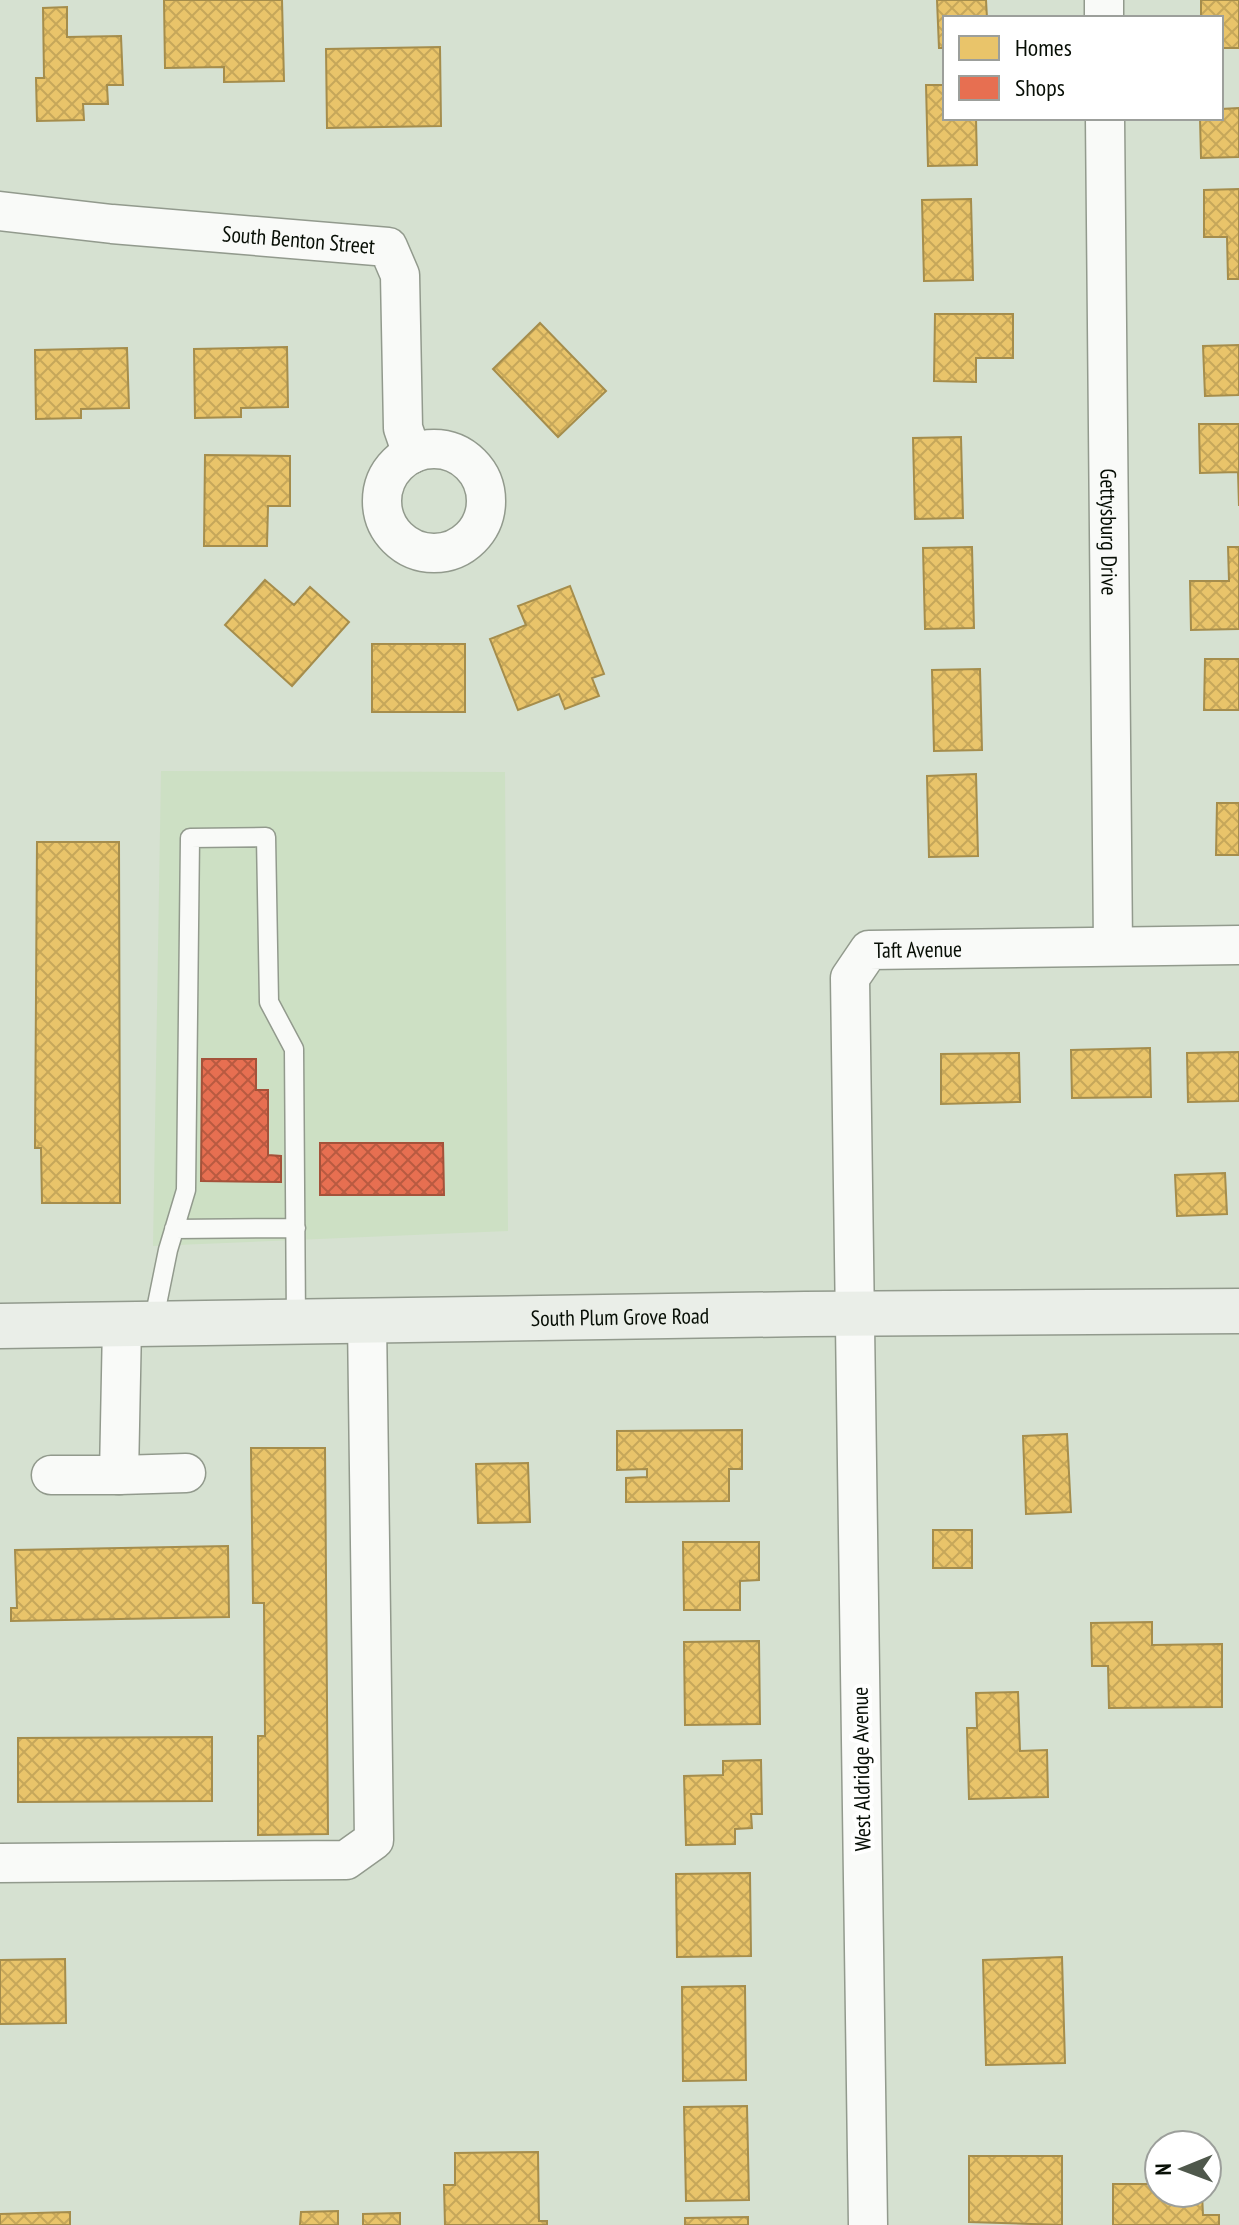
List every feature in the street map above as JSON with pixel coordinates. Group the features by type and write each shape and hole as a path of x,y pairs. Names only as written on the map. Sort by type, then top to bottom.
{"main road":[{"name":"South Plum Grove Road","path":"0,1326 1239,1311"}],"street":[{"name":"Gettysburg Drive","path":"1105,120 1113,946"},
{"name":"South Benton Street","path":"0,211 112,224 388,247 400,275 403,428 412,454"},
{"name":"Taft Avenue","path":"855,1314 850,978 869,950 1239,945"},
{"name":"West Aldridge Avenue","path":"855,1314 868,2225"},
{"path":"0,1863 346,1860 374,1840 367,1320"},
{"path":"119,1475 137,1324"},
{"path":"51,1475 186,1473"}],"lane":[{"path":"137,1324 186,1190 190,838 266,837 269,1002 294,1049 296,1322"},
{"path":"174,1229 296,1228"}],"shaded area":[{"path":"161,771 505,772 508,1231 153,1246"}],"building: Homes":[{"path":"164,0 282,0 284,81 224,82 224,67 165,68"},
{"path":"937,0 986,0 987,16 943,16 943,48 939,48"},
{"path":"1201,0 1239,0 1239,48 1223,48 1223,16 1201,16"},
{"path":"67,7 67,37 121,36 123,85 107,85 108,104 83,104 84,120 37,121 36,78 44,78 43,8"},
{"path":"440,47 441,126 327,128 326,49"},
{"path":"926,85 943,85 943,120 976,120 977,165 928,166"},
{"path":"1239,108 1239,157 1201,158 1200,120 1223,120 1223,109"},
{"path":"1239,189 1239,279 1228,279 1227,237 1204,237 1204,190"},
{"path":"971,199 973,280 924,281 922,200"},
{"path":"935,314 1013,314 1013,358 976,358 976,382 934,381"},
{"path":"540,323 606,391 558,437 493,369"},
{"path":"1239,345 1239,395 1205,396 1203,346"},
{"path":"287,347 288,407 241,408 241,417 195,418 194,349"},
{"path":"127,348 129,408 81,409 81,418 36,419 35,350"},
{"path":"1199,424 1239,424 1239,506 1238,472 1200,473"},
{"path":"961,437 963,518 915,519 913,438"},
{"path":"205,455 290,456 290,506 268,506 267,546 204,546"},
{"path":"972,547 974,628 925,629 923,548"},
{"path":"1228,547 1239,547 1239,629 1191,630 1190,581 1229,581"},
{"path":"265,580 294,605 310,587 349,622 292,686 225,625"},
{"path":"570,586 604,674 592,678 599,696 565,709 559,694 518,710 490,639 526,625 518,606"},
{"path":"372,644 465,644 465,712 372,712"},
{"path":"1205,659 1239,659 1239,710 1204,710"},
{"path":"980,669 982,750 934,751 932,670"},
{"path":"976,774 978,856 929,857 927,776"},
{"path":"1217,803 1239,803 1239,855 1216,855"},
{"path":"37,842 119,842 120,1203 42,1203 41,1148 35,1148"},
{"path":"1150,1048 1151,1097 1072,1098 1071,1050"},
{"path":"1239,1052 1239,1101 1188,1102 1187,1053"},
{"path":"1019,1053 1020,1102 941,1104 941,1054"},
{"path":"1225,1173 1227,1214 1177,1216 1175,1175"},
{"path":"742,1430 742,1469 729,1469 729,1501 626,1502 626,1478 647,1477 647,1469 617,1470 617,1431"},
{"path":"1067,1434 1071,1512 1026,1514 1023,1436"},
{"path":"251,1448 325,1448 328,1834 258,1835 258,1736 265,1736 264,1603 253,1603"},
{"path":"528,1463 530,1522 478,1523 476,1464"},
{"path":"933,1530 972,1530 972,1568 933,1568"},
{"path":"683,1542 759,1542 759,1580 740,1581 740,1610 684,1610"},
{"path":"228,1546 229,1617 11,1621 11,1608 17,1608 15,1550"},
{"path":"1152,1622 1152,1645 1222,1644 1222,1707 1109,1708 1108,1666 1092,1666 1091,1623"},
{"path":"759,1641 760,1724 685,1725 684,1642"},
{"path":"1018,1692 1020,1751 1047,1750 1048,1797 969,1799 967,1728 977,1728 976,1693"},
{"path":"212,1737 212,1801 18,1802 18,1738"},
{"path":"761,1760 762,1814 751,1814 752,1828 735,1829 735,1844 686,1845 684,1776 723,1775 723,1761"},
{"path":"750,1873 751,1956 677,1957 676,1874"},
{"path":"1062,1957 1065,2063 986,2065 983,1960"},
{"path":"65,1959 66,2023 0,2024 0,1960"},
{"path":"745,1986 746,2080 683,2081 682,1987"},
{"path":"747,2106 749,2200 686,2201 684,2107"},
{"path":"538,2152 539,2221 547,2221 547,2225 445,2225 444,2185 455,2185 455,2153"},
{"path":"969,2156 1062,2156 1062,2225 969,2222"},
{"path":"1113,2184 1143,2184 1143,2209 1203,2209 1203,2215 1219,2215 1219,2225 1113,2225"},
{"path":"338,2211 338,2225 300,2225 301,2212"},
{"path":"70,2212 70,2225 0,2225 0,2214"},
{"path":"400,2213 400,2225 363,2225 363,2214"},
{"path":"748,2217 748,2225 685,2225 685,2218"}],"building: Shops":[{"path":"202,1059 256,1059 256,1090 268,1090 268,1155 281,1156 281,1182 201,1181"},
{"path":"320,1143 443,1143 444,1195 320,1195"}]}
